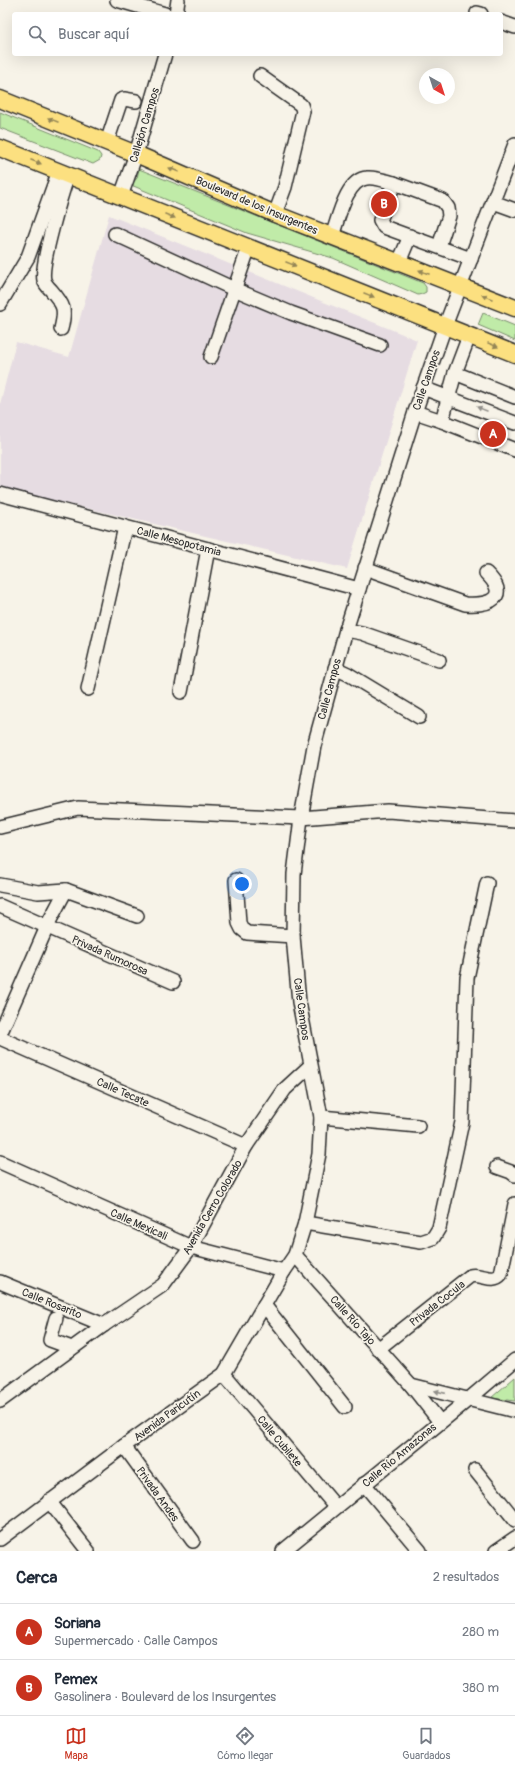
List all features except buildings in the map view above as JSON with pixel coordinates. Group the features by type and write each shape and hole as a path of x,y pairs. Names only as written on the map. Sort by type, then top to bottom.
{"main road":[{"name":"Boulevard de los Insurgentes","path":"0,99 136,154 275,214 515,308"},
{"path":"0,148 515,354"}],"street":[{"path":"117,0 158,12"},
{"path":"176,12 178,0"},
{"path":"503,23 515,27"},
{"name":"Callejón Campos","path":"121,196 136,154 164,56"},
{"path":"260,76 301,106 303,111 285,187 275,214"},
{"path":"107,142 121,100 136,101"},
{"name":"Calle Campos","path":"294,1256 305,1223 319,1154 322,1117 310,1066 299,1002 293,936 294,874 301,818 314,746 346,630 423,388 460,286 515,144"},
{"path":"0,304 28,257 64,173"},
{"path":"61,329 64,308 61,301 48,287 44,280 44,266 64,173"},
{"path":"332,236 350,188 357,181 367,178 394,183 442,201 448,208 449,216 439,246"},
{"path":"394,183 380,220 384,227 471,259"},
{"path":"493,202 515,210"},
{"path":"115,234 234,289 380,345"},
{"path":"399,262 410,236"},
{"path":"211,357 249,247"},
{"path":"442,421 455,373 469,336"},
{"path":"455,373 515,397"},
{"path":"423,388 448,396 515,423"},
{"path":"415,412 515,450"},
{"name":"Calle Mesopotamia","path":"0,494 359,588"},
{"path":"88,689 125,527"},
{"path":"181,692 208,549"},
{"path":"365,568 466,604 480,605 490,603 496,598 498,589 493,580 486,573"},
{"path":"346,630 362,633 439,660"},
{"path":"335,668 348,674 419,717"},
{"path":"0,827 78,808 301,818 388,811 515,821"},
{"path":"236,880 239,923 247,933 293,936"},
{"path":"305,1223 421,1242 433,1238 439,1228 462,1122 466,978 487,883"},
{"path":"0,884 38,892 66,890 137,916"},
{"path":"0,1034 47,927 66,890"},
{"name":"Privada Rumorosa","path":"0,906 173,982"},
{"name":"Calle Tecate","path":"0,1038 246,1146"},
{"name":"Avenida Cerro Colorado","path":"0,1401 104,1325 163,1285 191,1246 246,1146 285,1089 310,1066"},
{"path":"322,1117 418,1126"},
{"name":"Calle Mexicali","path":"0,1162 191,1246 284,1271"},
{"path":"497,1167 515,1175"},
{"name":"Privada Cocula","path":"378,1349 470,1276 474,1275 494,1279 498,1278 502,1274 515,1204"},
{"name":"Calle Río Tajo","path":"294,1256 411,1385 440,1422"},
{"name":"Avenida Paricutín","path":"0,1539 49,1501 224,1374 294,1256"},
{"name":"Calle Rosarito","path":"0,1282 104,1325"},
{"path":"264,1305 345,1407"},
{"path":"56,1318 50,1340 72,1348"},
{"name":"Calle Río Amazonas","path":"289,1549 336,1507 515,1360"},
{"name":"Calle Cubilete","path":"224,1374 336,1507"},
{"path":"411,1385 515,1411"},
{"name":"Privada Andes","path":"124,1446 193,1541"},
{"path":"475,1470 515,1520"},
{"path":"364,1484 420,1551"},
{"path":"49,1501 88,1551"},
{"path":"496,1551 515,1538"}],"shaded area":[{"path":"109,215 417,340 347,569 0,488 0,404 16,342 69,357"}],"green space":[{"path":"0,112 98,152 101,156 100,160 93,164 0,128"},
{"path":"139,169 423,283 426,287 426,292 418,295 333,258 247,233 131,185 137,178"},
{"path":"483,313 515,326 515,341 478,325"},
{"path":"515,1377 515,1401 491,1398"}],"place":[{"name":"Pemex","path":"384,204"},
{"name":"Soriana","path":"493,434"}]}
